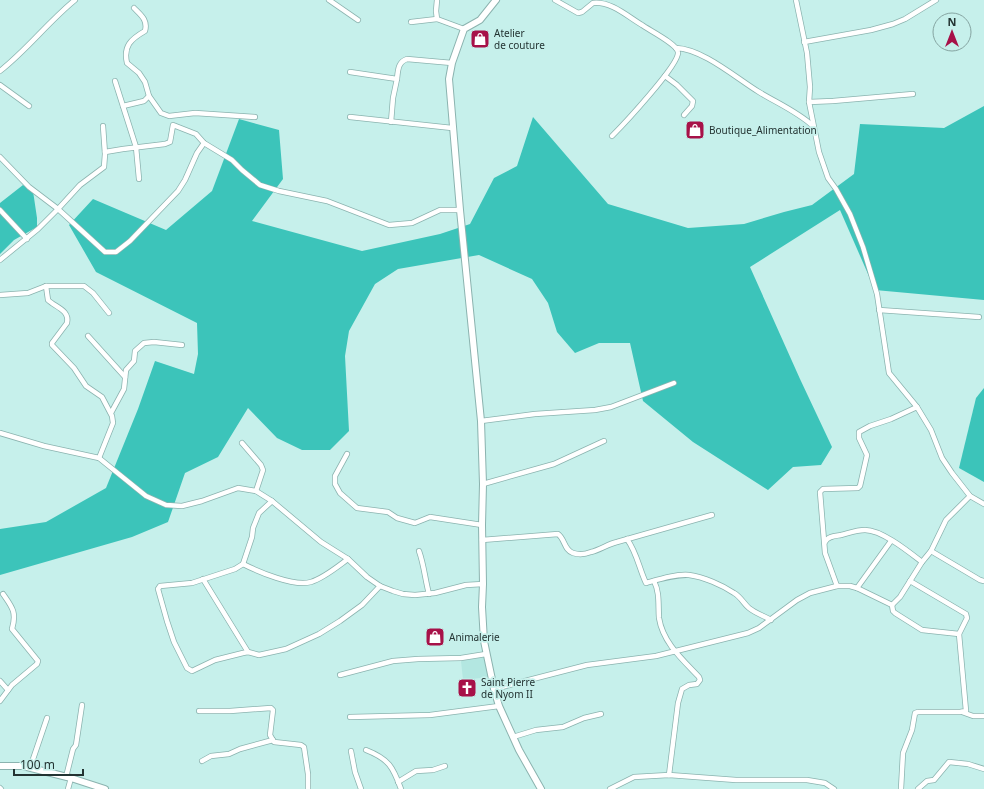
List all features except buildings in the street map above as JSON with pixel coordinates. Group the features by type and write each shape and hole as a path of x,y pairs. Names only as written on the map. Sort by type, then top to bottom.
{"main road":[{"path":"496,0 480,20 464,29 452,64 449,79 452,128 481,421 483,484 482,607 486,654 499,706 513,737 541,789"},
{"path":"0,766 23,766 68,777 104,789"}],"street":[{"path":"0,72 16,59 47,26 75,0"},
{"path":"329,0 358,20"},
{"path":"437,0 437,18"},
{"path":"554,0 578,13 582,12 593,3 606,3 676,48 692,50 758,92 800,115 813,126"},
{"path":"796,0 807,53 810,87 809,102 822,163 828,178 850,214 863,247 877,294 884,349 889,373 917,406 931,430 942,458 970,496 984,504"},
{"path":"804,42 871,30 894,24 936,0"},
{"path":"134,8 145,19 146,27 145,31 127,45 125,55 127,63 139,72 145,82 149,96 161,113 169,116 195,113 255,117"},
{"path":"412,22 437,18 464,29"},
{"path":"612,136 665,76 678,56 678,51 676,48"},
{"path":"391,122 393,98 399,65 403,60 407,58 452,64"},
{"path":"350,72 397,79"},
{"path":"665,76 677,85 693,101 692,106 684,115"},
{"path":"115,81 136,147 139,179"},
{"path":"0,85 29,106"},
{"path":"809,102 913,94"},
{"path":"124,106 144,101 149,96"},
{"path":"350,117 452,128"},
{"path":"105,152 165,144 170,142 174,125 196,134 204,143 232,160 260,185 327,201 389,226 412,223 440,210 460,210"},
{"path":"0,260 38,229 80,185 104,167 105,152 103,126"},
{"path":"0,157 29,186 58,209 105,252 116,252 130,242 178,190 185,180 197,153 204,143"},
{"path":"0,210 27,239"},
{"path":"0,295 28,293 46,286 84,286 97,297 109,313"},
{"path":"46,286 48,300 63,310 68,319 67,323 52,345 74,368 86,386 102,397 111,413 113,423 100,458"},
{"path":"879,310 979,317"},
{"path":"88,336 126,377"},
{"path":"111,413 124,389 126,370 134,361 135,351 144,343 154,342 182,346"},
{"path":"481,421 535,414 595,410 611,407 674,383"},
{"path":"837,586 825,553 820,492 823,489 856,489 860,486 867,455 859,438 859,432 870,426 892,419 917,406"},
{"path":"0,433 44,446 100,458 146,496 166,506 182,506 202,502 238,488 256,491 272,501 321,542 348,559 367,577 380,586 403,594 429,594 466,585 483,584"},
{"path":"483,484 554,464 604,441"},
{"path":"242,443 263,470 256,491"},
{"path":"347,454 335,476 335,484 340,493 358,508 388,512 397,518 416,523 430,517 482,525"},
{"path":"892,605 900,597 930,551 946,520 970,496"},
{"path":"272,501 259,513 253,528 252,537 243,564 235,569 192,583 162,585 159,587 167,621 187,668 192,671 215,660 248,652 259,655 283,651 319,634 355,610 380,586"},
{"path":"482,540 558,534 561,536 570,552 574,554 582,554 593,552 615,542 712,515"},
{"path":"825,542 826,539 831,537 864,530 875,532 891,540 922,562"},
{"path":"627,539 637,555 646,583 660,579 689,575 706,580 735,593 749,608 771,620"},
{"path":"857,588 891,540"},
{"path":"419,551 424,565 424,576 429,594"},
{"path":"930,551 984,581"},
{"path":"243,564 262,574 303,583 316,580 348,559"},
{"path":"203,579 248,652"},
{"path":"654,581 658,590 661,625 674,650 699,677 700,680 697,684 689,685 682,689 678,703 668,775"},
{"path":"901,789 903,753 912,730 915,713 966,711 959,634 966,618 966,614 965,612 910,581"},
{"path":"494,689 587,665 656,656 674,650 748,633 771,620 797,600 810,593 837,586 850,586 857,588 892,605"},
{"path":"0,701 8,690 37,664 38,661 12,629 15,619 14,611 3,594"},
{"path":"892,605 895,613 922,630 959,634"},
{"path":"340,675 393,661 461,658 486,654"},
{"path":"0,681 8,690"},
{"path":"68,789 72,749 76,745 82,705"},
{"path":"350,717 430,715 499,706"},
{"path":"199,711 230,711 272,708 270,735 274,742 301,745 304,747 308,774 308,789"},
{"path":"960,712 973,716 984,716"},
{"path":"513,737 536,730 563,727 584,718 601,714"},
{"path":"30,768 46,718"},
{"path":"202,761 211,756 229,754 240,749 273,740"},
{"path":"366,750 375,753 392,766 401,789"},
{"path":"351,751 355,772 361,789"},
{"path":"918,789 927,781 934,780 949,762 968,764 984,769"},
{"path":"398,782 416,771 433,770 445,766"},
{"path":"610,789 634,777 668,775 736,780 807,780 825,783 834,789"}],"shaded area":[{"path":"984,106 984,300 875,290 840,210 750,267 832,447 821,465 793,467 768,490 693,442 643,401 630,343 599,343 575,353 557,332 548,303 532,279 479,255 398,269 375,284 349,331 345,356 349,431 330,450 302,450 277,438 248,408 218,457 185,473 168,522 132,537 0,575 0,529 46,522 106,488 138,409 155,361 194,374 198,354 197,323 96,272 69,225 93,199 166,230 212,191 239,119 279,130 283,179 252,221 362,251 440,234 470,224 494,178 517,166 533,117 608,204 688,228 744,224 812,205 854,174 860,124 944,128"},
{"path":"23,185 33,191 37,227 14,240 0,254 0,203"},
{"path":"984,388 984,482 959,468 976,398"},
{"path":"485,657 489,677 463,680 461,661"}],"place":[{"name":"Atelier de couture","path":"480,39"},
{"name":"Boutique_Alimentation","path":"695,130"},
{"name":"Animalerie","path":"435,637"},
{"name":"Saint Pierre de Nyom II","path":"467,688"}]}
